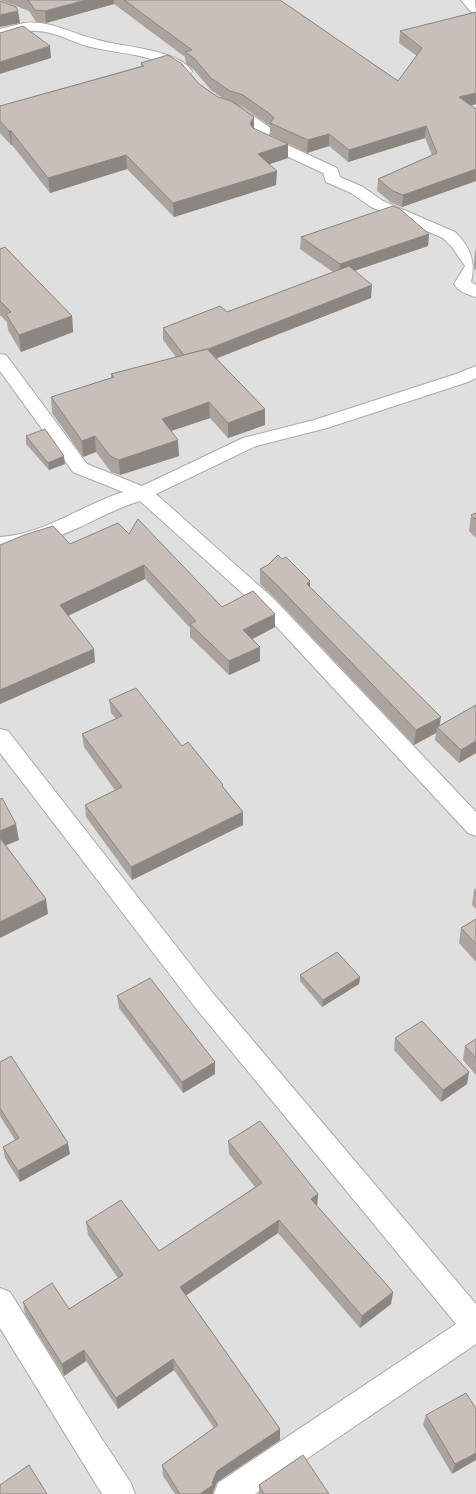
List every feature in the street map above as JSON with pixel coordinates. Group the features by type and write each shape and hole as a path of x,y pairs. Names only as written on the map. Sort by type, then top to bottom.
{"street":[{"path":"468,0 476,9"},
{"path":"0,34 27,21 96,45 132,50 166,59 178,66 197,84"},
{"path":"218,102 237,111 264,130 258,138 331,171 332,179 358,190 377,204 449,235 458,244 473,266 462,284 476,292"},
{"path":"1,362 80,468 143,493 267,604 476,827"},
{"path":"0,544 15,543 72,523 123,499 143,493 250,442 320,424 462,378 476,371"},
{"path":"0,737 203,999 476,1327 229,1494"},
{"path":"0,1302 89,1447 120,1494"}],"shaded area":[{"path":"0,0 476,0 476,1494 0,1494"}],"building":[{"path":"28,0 86,0 45,11 35,10"},
{"path":"124,0 280,0 398,81 422,48 400,31 476,12 476,93 459,97 476,109 476,169 403,195 393,191 378,179 437,153 426,126 349,150 329,134 308,140 270,123 274,118 270,114 243,95 230,91 211,78 194,58 185,52 192,50"},
{"path":"0,1 16,7 18,11 0,15"},
{"path":"23,26 50,46 0,62 0,33"},
{"path":"168,55 182,64 199,84 218,97 231,101 254,117 250,124 253,128 288,144 258,154 277,171 173,203 126,155 48,178 11,131 9,131 0,121 0,106 144,66 141,63"},
{"path":"393,206 400,209 429,234 340,264 301,237"},
{"path":"5,247 72,316 19,335 6,314 11,312 0,301 0,249"},
{"path":"349,266 372,285 208,349 184,355 163,328 220,306 227,312"},
{"path":"207,349 265,409 228,423 209,402 162,419 178,440 119,460 110,456 95,436 82,441 51,397 114,377 111,374"},
{"path":"45,429 64,456 48,463 26,436"},
{"path":"476,513 476,520 471,515"},
{"path":"138,519 222,607 253,591 275,614 243,630 260,647 229,661 190,624 196,621 144,565 60,605 94,649 0,690 0,545 24,535 53,526 70,544 118,523 129,534"},
{"path":"278,555 282,559 286,557 310,581 307,584 441,717 416,730 260,569 268,565"},
{"path":"136,688 182,746 188,742 243,812 131,867 85,805 122,787 82,734 122,716 109,700"},
{"path":"476,705 476,741 461,750 437,727"},
{"path":"2,798 16,824 0,831 0,799"},
{"path":"0,838 46,899 0,922"},
{"path":"476,919 476,944 461,928"},
{"path":"337,952 360,977 323,1000 300,975"},
{"path":"150,978 215,1062 182,1082 117,996"},
{"path":"422,1021 469,1072 443,1090 395,1038"},
{"path":"476,1039 476,1058 465,1046"},
{"path":"11,1056 68,1143 18,1171 3,1147 19,1138 0,1108 0,1062"},
{"path":"260,1121 318,1194 311,1199 393,1292 362,1316 279,1220 180,1287 280,1429 217,1471 212,1483 213,1485 200,1494 180,1494 162,1465 218,1425 173,1359 116,1398 84,1350 62,1364 23,1302 52,1283 69,1309 123,1275 86,1222 121,1200 159,1251 262,1183 228,1141"},
{"path":"466,1393 476,1409 476,1453 455,1464 426,1415"},
{"path":"303,1455 329,1494 264,1494 259,1485"},
{"path":"29,1465 47,1494 0,1494 0,1485"}]}
